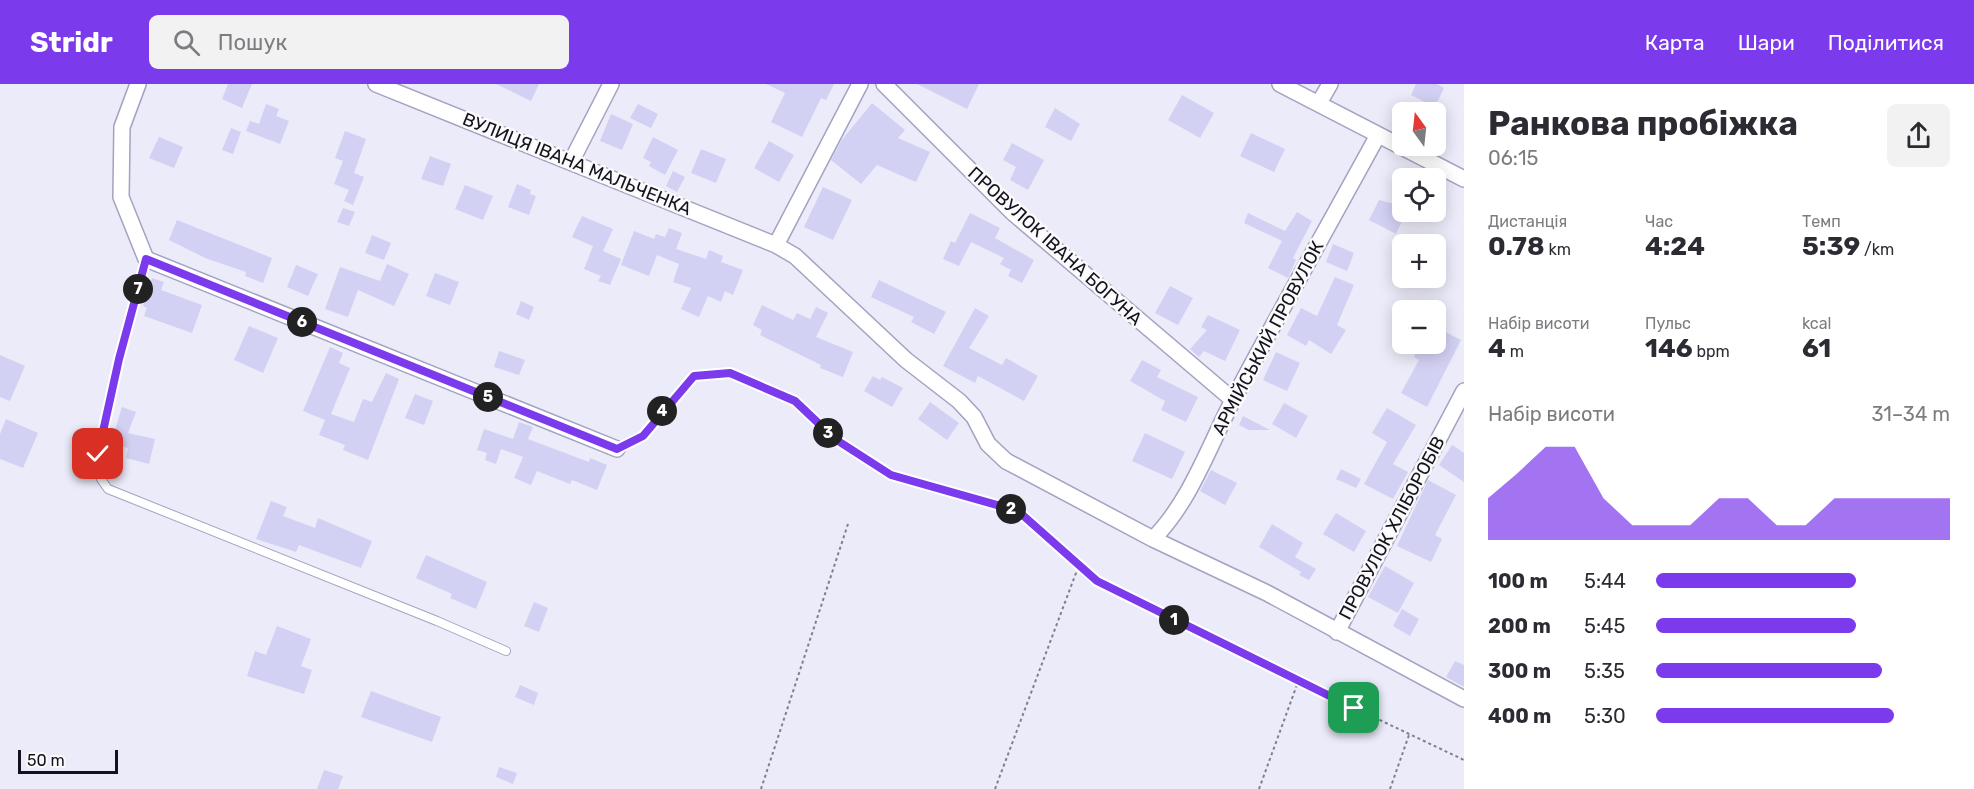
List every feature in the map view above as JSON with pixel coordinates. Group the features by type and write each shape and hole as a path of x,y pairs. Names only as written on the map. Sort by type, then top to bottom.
{"street":[{"path":"138,84 122,127 121,197 146,259 617,449"},
{"name":"ВУЛИЦЯ ІВАНА МАЛЬЧЕНКА","path":"376,84 404,89 572,162 776,245 795,256 906,360 959,401 974,417 988,444 1006,461 1153,539 1267,593 1337,633 1464,699"},
{"path":"572,162 611,84"},
{"path":"776,245 860,84"},
{"name":"ПРОВУЛОК ІВАНА БОГУНА","path":"884,84 1012,212 1233,400"},
{"path":"1280,84 1464,179"},
{"path":"1319,104 1330,84"},
{"name":"АРМІЙСЬКИЙ ПРОВУЛОК","path":"1153,539 1174,514 1233,400 1378,135"},
{"name":"ПРОВУЛОК ХЛІБОРОБІВ","path":"1337,633 1464,391"}],"lane":[{"path":"146,259 119,359 98,454 101,480 108,489 506,651"}],"path":[{"path":"617,449 643,436 694,376 730,373 795,401 835,439 891,475 1018,511 1097,581 1464,760"},
{"path":"761,789 848,524"},
{"path":"995,789 1079,565"},
{"path":"1259,789 1298,681"},
{"path":"1390,789 1410,734"}],"building":[{"path":"228,84 252,84 242,108 222,99"},
{"path":"496,84 539,84 531,101"},
{"path":"766,84 834,84 826,100 821,98 802,137 771,122 785,93"},
{"path":"917,84 979,84 967,109"},
{"path":"1416,84 1437,84 1444,88 1437,102 1425,102 1411,95"},
{"path":"1182,95 1214,113 1200,138 1168,120"},
{"path":"872,103 905,130 898,138 930,152 916,182 877,165 861,184 831,160 841,141"},
{"path":"266,104 279,109 276,116 289,121 280,144 246,131 250,121 259,124"},
{"path":"638,104 658,114 651,128 630,118"},
{"path":"1055,108 1080,124 1071,141 1045,127"},
{"path":"611,114 633,124 622,150 600,141"},
{"path":"231,128 241,132 233,154 222,150"},
{"path":"345,131 366,139 354,173 364,177 353,205 344,201 349,190 334,184 343,161 335,158"},
{"path":"1251,133 1285,149 1274,172 1240,156"},
{"path":"159,137 183,147 174,168 149,158"},
{"path":"653,137 678,150 665,175 649,166 651,162 643,158"},
{"path":"769,141 794,155 779,182 754,168"},
{"path":"1012,143 1044,160 1028,190 1010,180 1016,167 1003,160"},
{"path":"701,149 726,159 716,183 691,173"},
{"path":"430,156 451,164 443,186 421,179"},
{"path":"673,171 685,177 677,192 666,186"},
{"path":"517,184 531,190 530,194 536,196 529,215 508,207"},
{"path":"465,185 493,196 483,220 455,209"},
{"path":"823,187 852,200 833,240 804,227"},
{"path":"1379,200 1392,203 1392,222 1402,222 1396,234 1369,220"},
{"path":"343,208 355,212 349,226 337,222"},
{"path":"1297,212 1312,221 1293,258 1296,260 1288,278 1268,268 1282,241 1244,223 1248,213 1285,231"},
{"path":"970,213 1000,228 995,238 1034,260 1022,283 1008,276 1011,270 1000,264 1004,258 971,242 959,266 943,259 951,241 955,243"},
{"path":"582,216 613,229 603,251 621,259 610,285 598,281 601,276 584,269 593,246 572,237"},
{"path":"177,220 272,258 263,283 245,276 246,272 205,258 169,240"},
{"path":"669,228 682,233 676,249 706,259 709,250 723,256 721,262 743,270 733,295 725,291 721,302 708,296 699,317 681,309 691,288 673,282 679,264 657,255 649,276 621,265 634,231 654,239 656,234 665,237"},
{"path":"372,235 391,243 384,260 365,253"},
{"path":"1333,244 1354,253 1347,271 1326,262"},
{"path":"387,264 409,274 394,306 358,290 348,317 325,309 340,267 380,281"},
{"path":"296,265 318,274 308,296 287,287"},
{"path":"435,273 459,282 450,305 426,296"},
{"path":"1335,277 1354,285 1337,325 1346,330 1331,354 1309,340 1306,346 1287,335 1301,308 1317,316"},
{"path":"152,278 164,282 161,290 202,305 192,333 144,316 147,308 143,306"},
{"path":"879,280 946,312 934,334 911,322 914,317 871,297"},
{"path":"1170,286 1193,298 1178,325 1155,313"},
{"path":"521,301 534,307 529,320 516,314"},
{"path":"762,305 793,320 797,313 810,319 816,307 828,313 816,337 853,352 843,377 820,368 821,365 760,335 762,330 753,325"},
{"path":"975,308 989,316 969,348 1002,365 1006,358 1038,376 1024,401 978,376 975,383 943,366"},
{"path":"1208,315 1240,330 1225,361 1204,351 1199,357 1190,349 1207,330 1201,327"},
{"path":"249,326 278,338 263,373 234,360"},
{"path":"1446,332 1461,340 1427,407 1401,393 1419,360 1414,357 1416,354 1446,354"},
{"path":"330,347 343,353 339,363 350,368 331,414 354,422 363,399 372,402 386,373 399,379 368,460 343,450 345,445 319,435 325,420 303,411"},
{"path":"499,351 525,360 519,375 494,367"},
{"path":"1276,352 1300,363 1287,391 1263,380"},
{"path":"0,355 25,366 10,401 0,397"},
{"path":"1142,360 1161,370 1157,377 1198,397 1186,422 1161,410 1165,401 1130,381"},
{"path":"873,376 880,380 882,377 903,388 892,407 864,391"},
{"path":"415,394 433,401 424,425 405,418"},
{"path":"930,402 959,423 947,440 918,419"},
{"path":"1284,403 1308,416 1296,438 1272,424"},
{"path":"122,407 136,412 128,433 155,439 149,464 126,458 128,448 111,443"},
{"path":"1387,408 1416,425 1393,464 1408,472 1393,499 1364,484 1387,442 1372,433"},
{"path":"1243,416 1270,430 1249,430 1239,425"},
{"path":"6,419 38,433 23,468 0,459 0,434"},
{"path":"519,422 533,427 528,439 589,462 590,458 607,465 597,490 572,480 570,484 537,471 531,485 514,478 523,457 501,449 496,464 485,460 487,453 477,450 484,429 513,439"},
{"path":"1145,433 1185,452 1172,479 1132,461"},
{"path":"1452,445 1464,453 1464,482 1439,465"},
{"path":"1341,469 1361,479 1356,488 1336,479"},
{"path":"1211,470 1237,483 1225,505 1200,491"},
{"path":"1428,480 1456,495 1435,535 1442,539 1431,562 1397,546"},
{"path":"271,501 287,507 283,516 315,528 318,518 372,541 361,568 299,545 296,552 256,539"},
{"path":"1336,513 1366,531 1354,552 1323,534"},
{"path":"1272,524 1303,543 1295,557 1316,569 1309,580 1299,575 1301,572 1259,547"},
{"path":"426,555 487,582 476,609 450,598 452,594 416,578"},
{"path":"1385,566 1414,583 1398,613 1368,597"},
{"path":"534,602 548,608 539,632 524,626"},
{"path":"1402,609 1419,619 1410,636 1393,626"},
{"path":"277,626 311,639 301,666 312,670 304,694 247,676 255,651 266,655"},
{"path":"1455,661 1464,665 1464,687 1446,677"},
{"path":"520,685 538,693 534,705 515,697"},
{"path":"371,691 441,717 432,742 361,717"},
{"path":"499,767 517,773 513,784 496,777"},
{"path":"324,770 343,776 338,789 317,789"}],"route":[{"path":"98,454 119,359 146,259 617,449 643,436 658,415 694,376 730,373 795,401 835,439 891,475 1018,511 1097,581 1354,708"}]}
